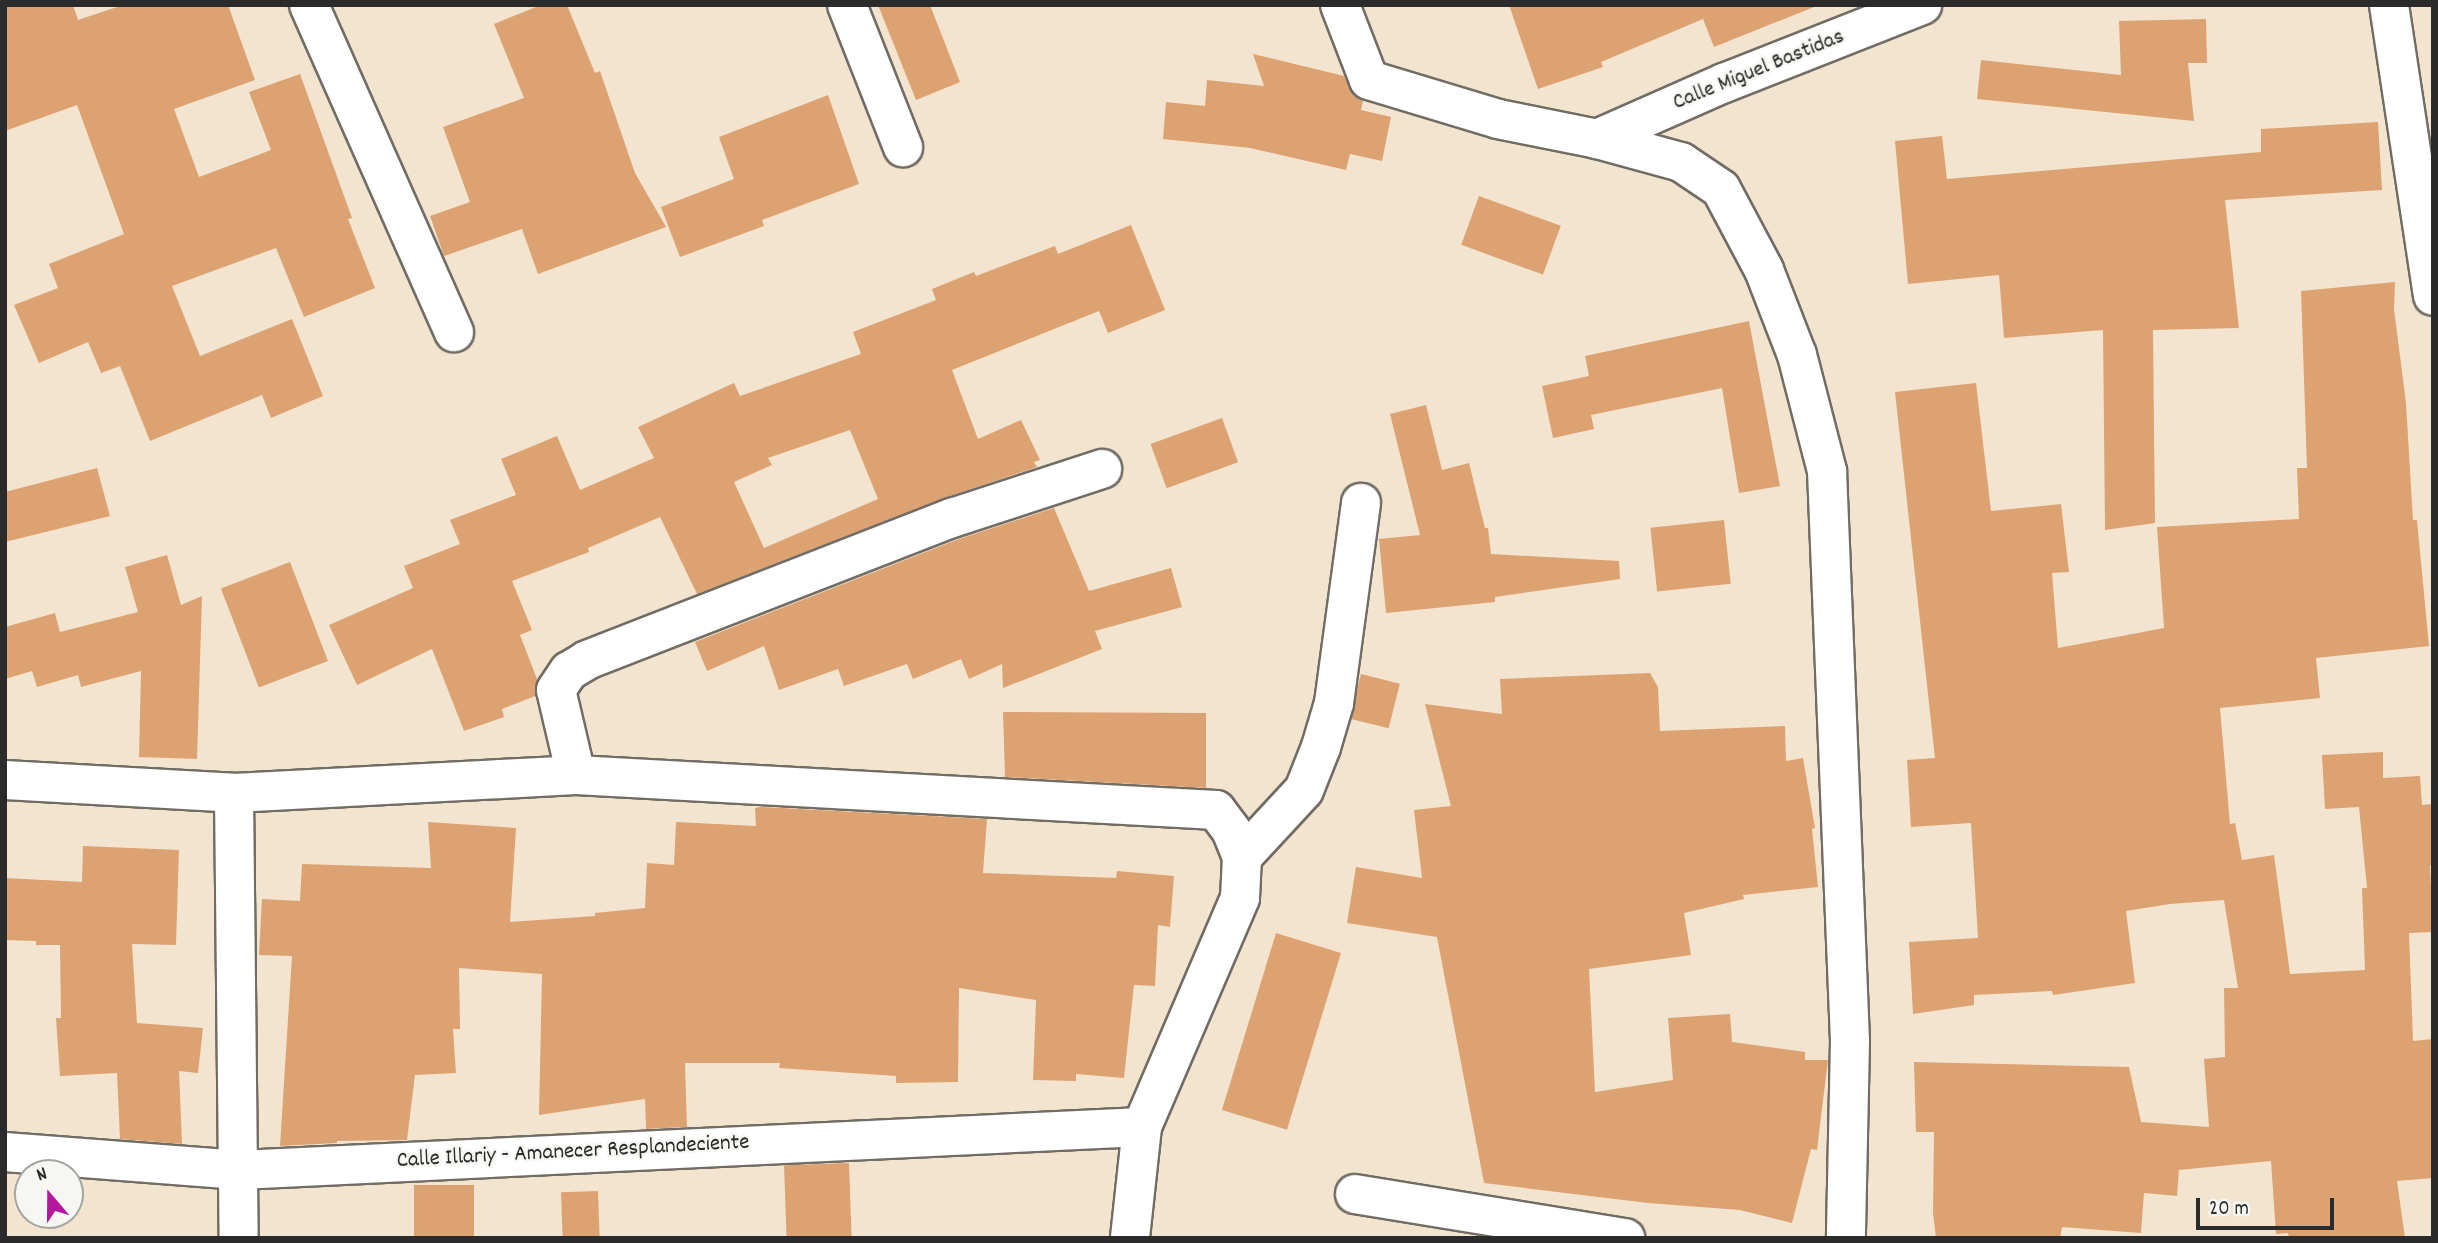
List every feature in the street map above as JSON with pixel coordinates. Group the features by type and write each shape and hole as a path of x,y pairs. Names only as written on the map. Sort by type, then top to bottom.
{"street":[{"path":"309,5 454,332"},
{"path":"847,5 903,147"},
{"path":"1340,5 1369,80 1497,118 1597,139 1681,162 1721,189 1764,270 1797,355 1827,471 1850,1041 1846,1238"},
{"path":"2389,5 2433,296"},
{"name":"Calle Miguel Bastidas","path":"1597,139 1724,83 1907,8"},
{"path":"576,775 556,690 569,671 952,518 1102,469"},
{"path":"1242,857 1304,790 1321,747 1334,703 1361,503"},
{"path":"5,780 234,793 576,775 1216,810 1231,830 1242,857 1240,898 1142,1127 1138,1186 1130,1238"},
{"path":"234,793 239,1238"},
{"name":"Calle Illariy - Amanecer Resplandeciente","path":"5,1152 239,1170 1142,1127"},
{"path":"1354,1194 1423,1221 1625,1238"}],"building":[{"path":"5,5 73,5 78,20 123,5 228,5 255,80 174,109 199,177 271,150 249,92 300,74 352,218 348,219 375,288 304,317 276,248 172,286 200,356 292,319 323,396 271,418 262,395 150,441 120,366 101,373 88,342 39,363 14,305 58,288 49,264 124,234 77,105 5,131"},
{"path":"541,5 567,5 595,73 600,71 635,173 666,227 538,274 522,229 444,256 430,216 470,202 443,127 524,98 494,24"},
{"path":"878,5 930,5 960,82 916,100"},
{"path":"1509,5 1814,7 1714,47 1703,19 1601,62 1603,67 1538,89"},
{"path":"2206,19 2207,63 2188,63 2194,121 1977,99 1981,60 2121,75 2119,21"},
{"path":"1253,54 1344,76 1354,96 1363,101 1361,110 1391,117 1382,161 1350,154 1346,170 1250,148 1163,139 1166,102 1205,106 1207,80 1264,86"},
{"path":"828,95 859,184 762,220 764,226 680,257 661,207 734,179 719,137"},
{"path":"2378,122 2382,190 2225,200 2239,328 2153,330 2155,523 2105,530 2103,330 2004,338 1999,275 1908,284 1895,141 1942,136 1947,179 2261,152 2261,129"},
{"path":"1479,196 1561,226 1543,275 1461,245"},
{"path":"1131,225 1165,310 1108,333 1099,311 952,370 978,439 1021,420 1040,460 1034,462 1037,467 944,498 697,594 660,517 588,548 589,552 512,581 532,630 520,635 537,679 535,696 502,709 504,717 464,731 432,649 357,685 329,625 413,588 404,566 460,544 450,520 516,495 501,459 557,436 580,490 654,458 638,427 734,383 740,396 861,354 853,332 936,300 932,289 974,272 976,276 1055,246 1058,254","holes":["850,430 878,499 764,548 734,482 772,465 768,458"]},
{"path":"2395,282 2394,309 2406,403 2413,520 2417,520 2429,646 2316,658 2320,698 2220,708 2230,824 2235,823 2242,860 2274,855 2290,974 2365,970 2362,888 2367,888 2359,807 2325,809 2322,755 2383,752 2383,778 2420,776 2422,805 2433,804 2433,864 2430,866 2433,932 2409,933 2413,1041 2433,1039 2433,1178 2397,1181 2405,1238 2289,1238 2288,1233 2276,1234 2271,1161 2179,1170 2177,1196 2144,1193 2141,1233 2062,1227 2060,1238 1936,1238 1933,1213 1934,1132 1916,1132 1914,1062 2129,1067 2141,1122 2209,1127 2204,1059 2225,1057 2224,988 2238,988 2224,900 2170,904 2126,911 2135,983 2053,995 2052,991 1974,995 1974,1005 1913,1014 1909,942 1978,938 1971,823 1911,827 1907,760 1935,758 1895,392 1976,383 1991,511 2061,504 2069,572 2052,573 2058,648 2164,628 2157,527 2299,519 2297,468 2307,468 2301,291"},
{"path":"1749,321 1780,486 1739,493 1722,388 1591,415 1594,429 1553,438 1542,386 1589,376 1585,356"},
{"path":"1426,405 1442,470 1469,463 1485,528 1488,528 1491,554 1619,561 1620,579 1495,597 1495,602 1386,613 1379,539 1420,535 1390,414"},
{"path":"1222,418 1238,462 1167,488 1151,444"},
{"path":"97,468 110,516 5,542 5,492"},
{"path":"1054,508 1089,591 1171,568 1182,607 1095,631 1102,649 1003,688 1002,664 969,679 961,659 913,679 907,664 844,686 838,669 779,690 764,646 707,671 695,642 959,539"},
{"path":"1724,520 1731,584 1657,591 1650,528"},
{"path":"167,555 181,605 202,596 197,759 139,757 141,671 81,687 78,675 37,687 32,671 5,679 5,627 55,613 60,632 138,612 125,567"},
{"path":"290,562 328,661 259,687 221,589"},
{"path":"1650,673 1658,687 1660,731 1785,726 1786,761 1803,758 1815,828 1812,829 1818,887 1743,895 1744,899 1684,913 1691,955 1589,969 1595,1092 1673,1080 1668,1018 1730,1014 1732,1042 1805,1052 1805,1060 1828,1060 1817,1150 1811,1149 1792,1223 1740,1210 1648,1203 1484,1183 1437,937 1347,923 1356,867 1422,878 1414,810 1451,806 1425,704 1502,714 1500,679"},
{"path":"1361,674 1400,684 1389,728 1350,719"},
{"path":"1003,712 1206,713 1206,788 1005,777"},
{"path":"755,808 987,819 983,873 1116,878 1117,871 1174,876 1170,927 1158,925 1155,986 1134,985 1124,1078 1076,1074 1076,1081 1033,1080 1036,1000 959,988 958,1082 896,1083 896,1076 779,1068 780,1063 685,1063 687,1127 646,1129 645,1099 539,1115 542,974 459,968 460,1029 453,1029 456,1073 415,1075 407,1140 337,1141 280,1146 292,956 259,955 262,899 300,901 302,864 431,868 428,822 516,828 510,922 595,916 595,913 645,908 647,863 674,865 676,822 756,826"},
{"path":"83,846 179,850 176,945 132,944 137,1023 203,1028 198,1073 179,1071 182,1144 120,1139 117,1073 60,1076 56,1018 61,1018 60,945 36,945 36,941 5,940 5,878 82,882"},
{"path":"1276,933 1341,953 1287,1130 1222,1110"},
{"path":"849,1163 852,1238 787,1238 784,1165"},
{"path":"414,1185 474,1185 474,1238 414,1238"},
{"path":"598,1191 600,1238 563,1238 561,1192"}]}
